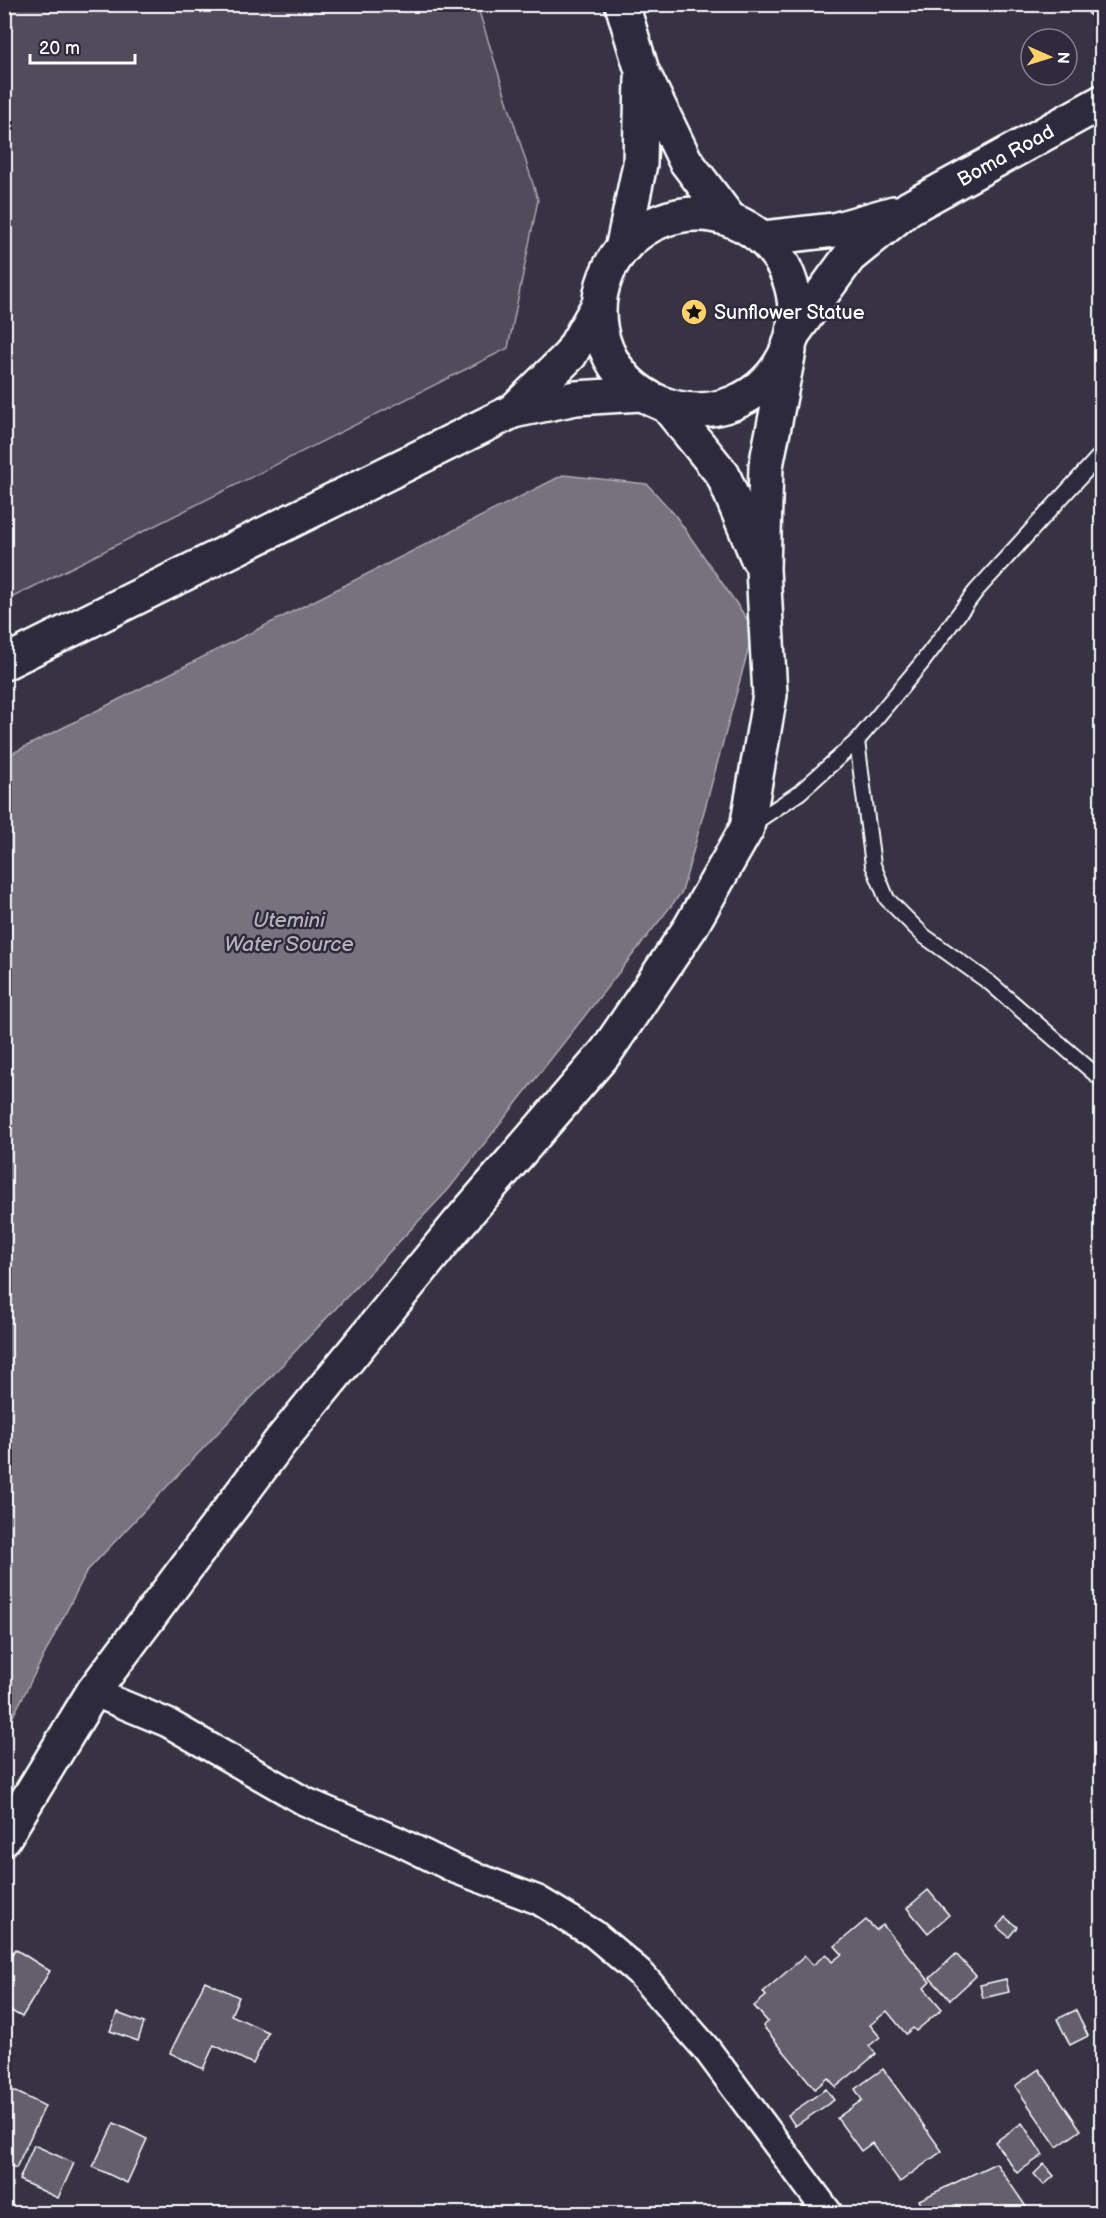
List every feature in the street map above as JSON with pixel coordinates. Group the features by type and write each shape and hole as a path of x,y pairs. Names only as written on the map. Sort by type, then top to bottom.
{"main road":[{"path":"4,1838 93,1692 280,1442 458,1224 606,1052 690,928 747,828 770,695 763,569 766,466 792,341 795,296 784,264 764,238 728,217 685,160 642,71 622,4"},
{"path":"513,411 570,355 598,306 606,274 623,245 640,164 642,71"},
{"name":"Boma Road","path":"909,208 1101,102"},
{"path":"764,238 834,230 909,208"},
{"path":"4,663 513,411 576,398 654,400 716,410 760,390 849,257 909,208"},
{"path":"623,245 654,222 690,213 728,217"},
{"path":"598,306 602,340 617,370 654,400 723,475 763,569"}],"street":[{"path":"93,1692 168,1723 304,1801 398,1841 455,1869 538,1900 594,1934 639,1972 708,2051 829,2214"}],"lane":[{"path":"747,828 799,793 857,741 921,664 976,591 1101,453"},
{"path":"857,741 873,865 887,899 924,936 990,983 1101,1080"}],"shaded area":[{"path":"5,4 477,5 538,200 508,348 5,601"}],"water":[{"name":"Utemini Water Source","path":"563,475 647,484 675,515 754,629 682,892 448,1190 87,1571 5,1732 5,757"}],"building":[{"path":"928,1890 949,1915 928,1933 907,1908"},
{"path":"1005,1917 1017,1927 1009,1937 997,1927"},
{"path":"866,1920 876,1930 883,1925 930,1982 924,1988 942,2009 916,2031 913,2028 906,2034 887,2011 870,2025 880,2037 869,2046 876,2054 836,2087 828,2078 815,2089 763,2026 768,2022 754,2006 766,1996 763,1992 805,1956 813,1965 826,1954 832,1962 842,1954 835,1946"},
{"path":"15,1949 50,1971 22,2017 4,2007 4,1967"},
{"path":"956,1954 976,1976 950,2000 930,1978"},
{"path":"1006,1979 1009,1992 983,1998 980,1985"},
{"path":"205,1981 239,1997 231,2015 268,2032 253,2064 214,2045 203,2069 170,2053"},
{"path":"1076,2010 1088,2036 1070,2045 1057,2019"},
{"path":"117,2013 144,2023 138,2041 110,2031"},
{"path":"883,2069 942,2151 900,2182 872,2143 861,2151 837,2118 862,2100 855,2089"},
{"path":"1039,2069 1081,2130 1057,2147 1015,2086"},
{"path":"4,2086 45,2106 16,2168 4,2163"},
{"path":"826,2089 834,2100 795,2126 788,2115"},
{"path":"114,2123 147,2139 127,2183 93,2167"},
{"path":"1022,2123 1043,2155 1017,2173 995,2142"},
{"path":"34,2145 74,2163 58,2198 19,2180"},
{"path":"996,2163 1031,2214 926,2214 919,2200"},
{"path":"1044,2164 1054,2176 1044,2185 1034,2174"}],"place":[{"name":"Sunflower Statue","path":"694,312"}]}
